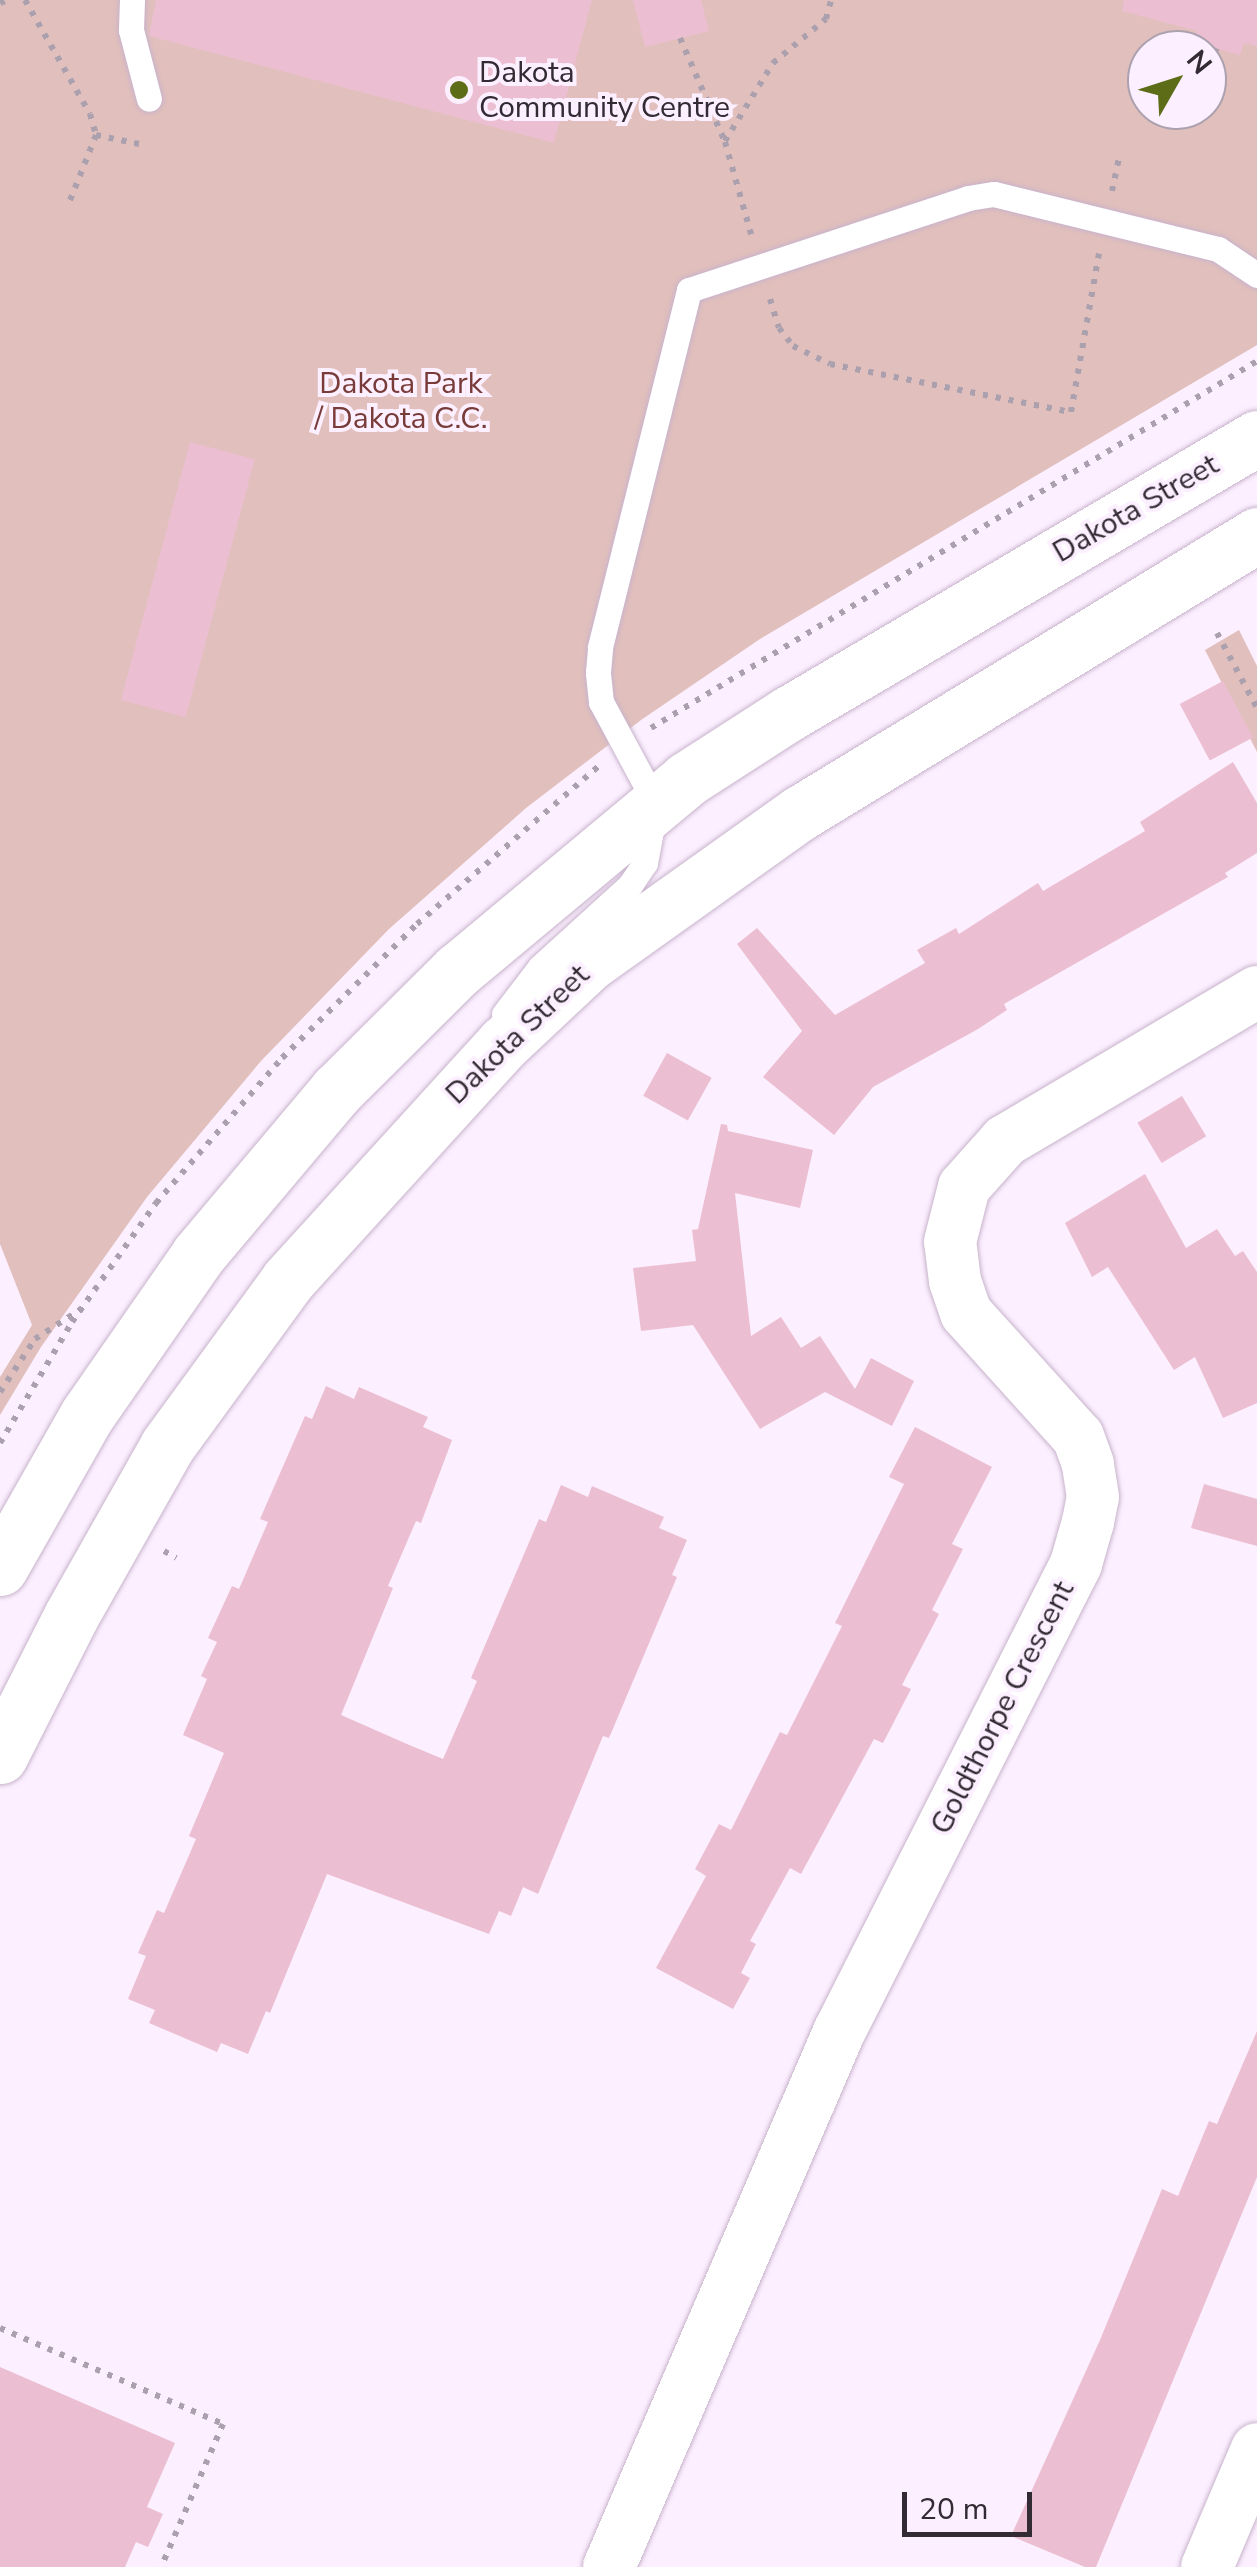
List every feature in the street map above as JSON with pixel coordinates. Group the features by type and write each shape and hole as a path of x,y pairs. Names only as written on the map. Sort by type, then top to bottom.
{"main road":[{"name":"Dakota Street","path":"0,1568 87,1415 140,1335 271,1165 337,1090 458,970 656,804 788,714 1257,438"},
{"name":"Dakota Street","path":"0,1756 71,1616 168,1446 288,1280 488,1060 588,964 800,813 1257,536"}],"street":[{"name":"Goldthorpe Crescent","path":"609,2567 839,2032 1076,1564 1088,1522 1093,1497 1088,1464 1078,1437 966,1313 955,1281 950,1242 964,1188 1005,1141 1257,992"},
{"path":"1206,2567 1257,2449"}],"lane":[{"path":"132,0 131,30 149,99"},
{"path":"488,1060 505,1010 540,967 630,885 645,863 656,804 601,702 600,646 690,290 968,198 994,194 1218,249 1257,275"}],"path":[{"path":"0,3 8,0"},
{"path":"25,0 90,114 96,135 69,203"},
{"path":"725,142 773,62 826,20 831,0"},
{"path":"96,135 139,144"},
{"path":"1071,412 1119,158"},
{"path":"1217,634 1257,708"},
{"path":"0,1392 34,1339 82,1308 0,1443"},
{"path":"0,2328 223,2424 161,2567"}],"green space":[{"name":"Dakota Park / Dakota C.C.","path":"0,0 1257,0 1257,345 760,639 641,720 526,808 389,929 261,1061 147,1197 41,1347 0,1415 0,1377 32,1325 0,1244"},
{"path":"1239,630 1257,666 1257,752 1205,650"}],"building":[{"name":"Dakota Community Centre","path":"156,0 592,0 554,143 149,36"},
{"name":"Dakota Community Centre","path":"633,0 701,0 709,31 645,47"},
{"path":"1124,0 1257,0 1257,46 1244,43 1240,55 1227,52 1227,30 1193,30 1122,11"},
{"path":"190,442 255,459 186,717 121,700"},
{"path":"1223,681 1253,738 1210,761 1180,704"},
{"path":"1233,762 1257,803 1257,853 1225,873 1228,877 1004,1004 1007,1010 978,1029 873,1087 834,1135 763,1077 802,1031 737,944 757,928 835,1015 925,963 917,950 956,928 959,934 1038,883 1043,891 1145,831 1140,822"},
{"path":"667,1053 712,1078 688,1121 643,1096"},
{"path":"1182,1096 1206,1136 1162,1163 1137,1123"},
{"path":"721,1124 727,1125 728,1131 813,1150 800,1208 735,1193 751,1336 781,1317 801,1348 820,1336 855,1389 871,1358 914,1381 892,1426 825,1392 760,1429 693,1325 641,1331 633,1268 696,1261 692,1230 698,1229"},
{"path":"1145,1174 1186,1248 1217,1229 1235,1256 1243,1251 1257,1272 1257,1403 1223,1418 1195,1357 1174,1370 1108,1267 1092,1277 1065,1223"},
{"path":"326,1386 354,1399 359,1387 428,1417 423,1427 452,1440 421,1523 416,1521 388,1586 393,1588 341,1715 407,1744 443,1759 477,1681 471,1678 539,1519 546,1522 561,1485 588,1497 592,1486 664,1517 659,1528 687,1540 672,1575 677,1577 609,1738 603,1736 538,1894 523,1887 511,1916 499,1911 489,1934 327,1874 270,2013 266,2011 248,2054 221,2043 217,2052 149,2023 155,2010 128,1999 146,1956 138,1953 157,1910 164,1913 196,1839 189,1836 224,1753 183,1735 207,1679 201,1676 217,1642 208,1638 232,1586 239,1589 268,1522 260,1519 305,1416 312,1419"},
{"path":"915,1427 992,1467 952,1544 963,1549 932,1610 939,1614 902,1685 911,1689 883,1743 874,1739 801,1874 790,1868 750,1941 756,1944 741,1973 750,1978 733,2009 656,1968 706,1876 695,1869 719,1824 731,1830 780,1732 787,1735 842,1626 835,1623 904,1484 889,1477"},
{"path":"1204,1484 1257,1499 1257,1546 1191,1528"},
{"path":"1257,2031 1257,2177 1096,2567 1085,2567 1011,2536 1100,2340 1162,2189 1178,2196 1209,2121 1217,2124"},
{"path":"0,2367 175,2443 147,2507 163,2514 148,2547 136,2542 125,2567 0,2567"}],"place":[{"name":"Dakota Community Centre","path":"459,90"}]}
